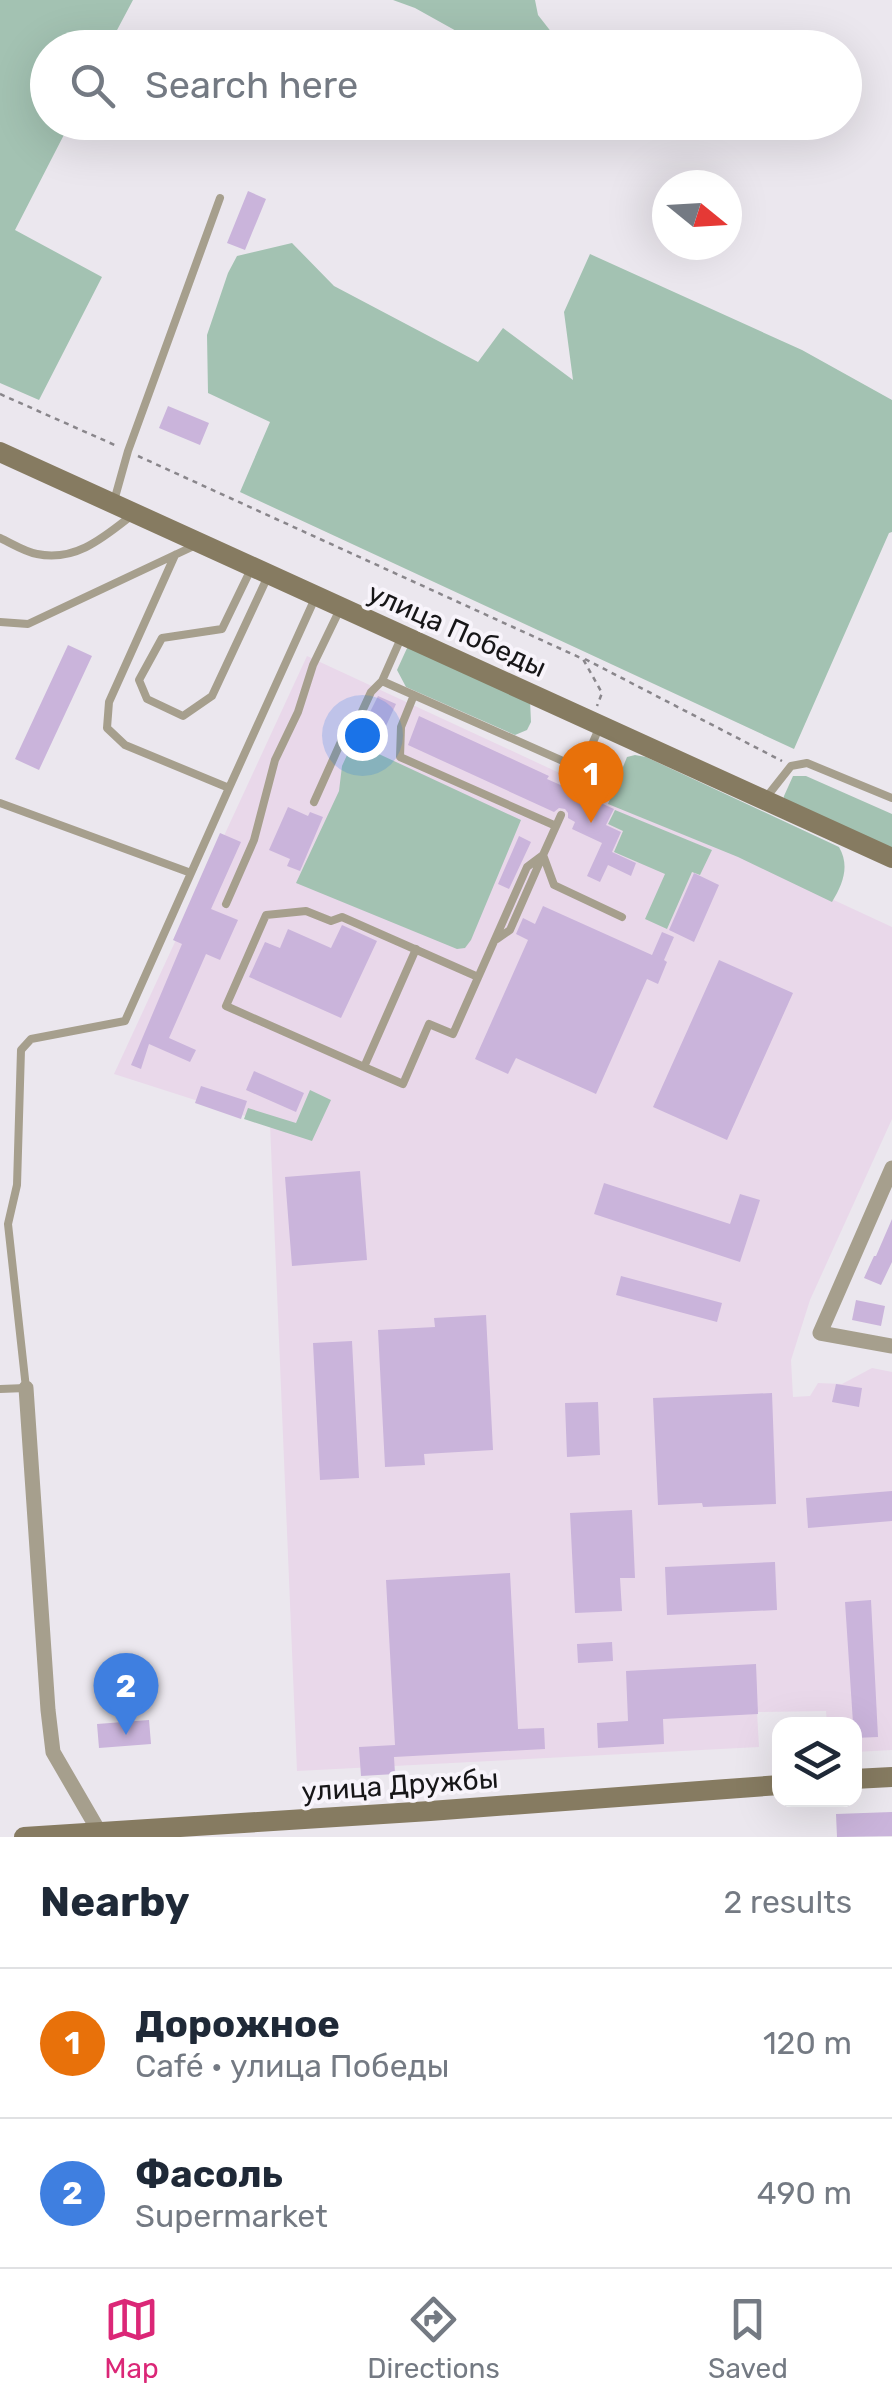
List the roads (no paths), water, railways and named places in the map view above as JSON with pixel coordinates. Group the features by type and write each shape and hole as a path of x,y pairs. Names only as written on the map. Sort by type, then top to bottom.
{"main road":[{"name":"улица Победы","path":"0,452 892,858"},
{"path":"862,1778 892,1776"},
{"name":"улица Дружбы","path":"24,1837 772,1786"}],"street":[{"path":"892,1168 820,1333 892,1346"},
{"path":"26,1388 53,1752 100,1833"}],"lane":[{"path":"113,504 128,451 220,198"},
{"path":"0,538 37,554 74,554 135,514"},
{"path":"0,622 28,624 200,543"},
{"path":"175,555 109,702 107,728 126,744 229,788"},
{"path":"261,571 212,696 183,716 148,699 140,680 162,638 222,630 261,571"},
{"path":"0,1389 26,1388 8,1224 17,1185 21,1050 31,1039 125,1021 316,596"},
{"path":"226,904 254,840 275,760 341,607"},
{"path":"314,802 344,735 353,731 371,692 382,681 402,635"},
{"path":"382,681 581,769"},
{"path":"414,695 401,726 400,757 556,826"},
{"path":"572,790 596,723"},
{"path":"764,800 791,766 807,763 892,798"},
{"path":"0,803 191,873"},
{"path":"478,977 342,917 331,922 306,911 266,915 226,1006 403,1084 429,1024 453,1034 494,942 510,930 561,815"},
{"path":"544,855 554,885 622,917"},
{"path":"364,1067 416,950"}],"place":[{"name":"Дорожное","path":"591,823"},
{"name":"Фасоль","path":"126,1735"}]}
